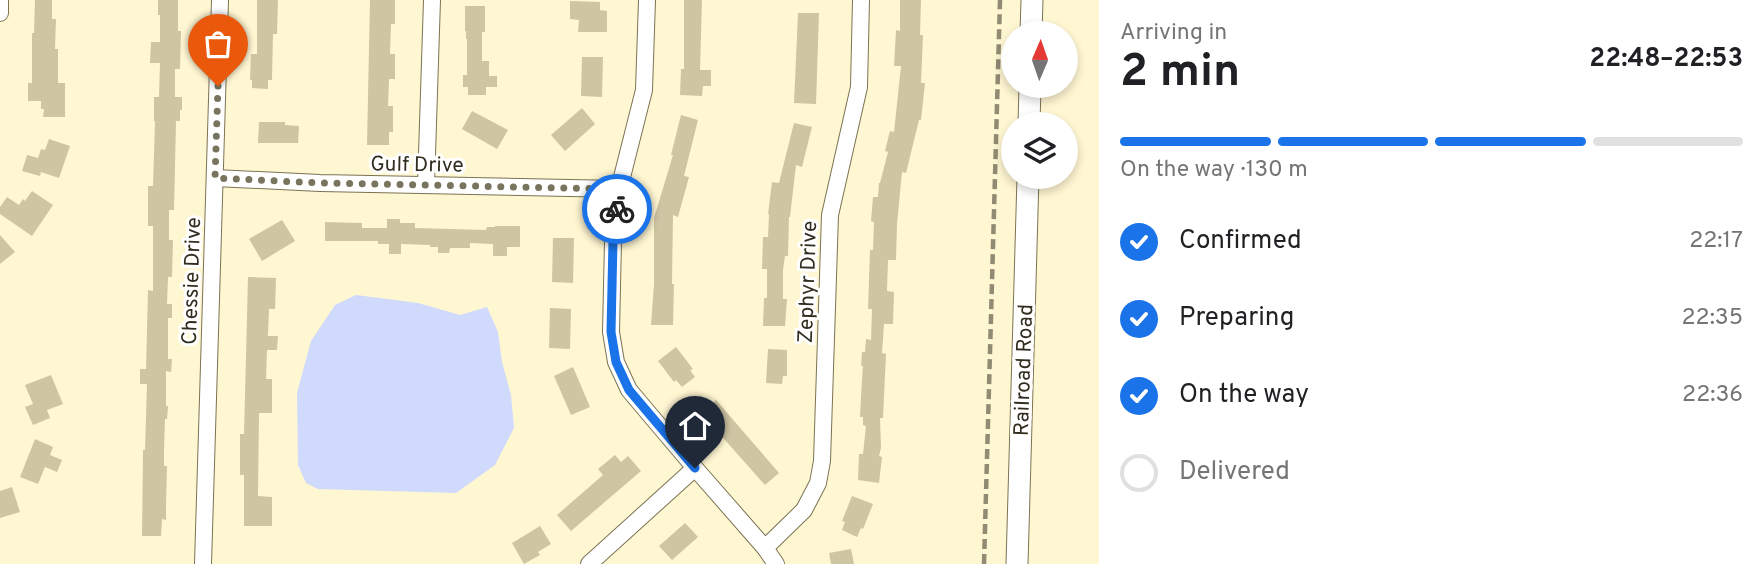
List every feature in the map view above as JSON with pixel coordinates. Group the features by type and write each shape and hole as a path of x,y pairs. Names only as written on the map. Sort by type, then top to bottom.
{"street":[{"path":"0,0 0,13"},
{"name":"Chessie Drive","path":"203,564 220,0"},
{"path":"426,185 432,0"},
{"path":"647,0 644,90 619,189 613,241 611,332 616,362 629,390 776,564"},
{"name":"Zephyr Drive","path":"765,548 804,510 818,483 822,461 830,215 859,87 861,0"},
{"path":"1031,21 1032,0"},
{"name":"Gulf Drive","path":"215,178 619,189"},
{"name":"Railroad Road","path":"1017,564 1028,189"},
{"path":"589,564 695,468"}],"water":[{"path":"356,295 418,303 460,315 487,307 498,332 502,362 511,395 514,428 495,465 456,493 318,489 306,483 298,465 297,393 311,341 335,305"}],"building":[{"path":"35,0 52,0 52,19 56,19 58,83 65,83 65,117 43,117 41,101 28,101 28,83 32,83"},
{"path":"158,0 178,0 178,31 181,31 180,69 175,69 175,97 182,97 182,110 180,121 176,121 174,210 169,210 169,240 173,240 172,277 168,277 167,304 172,304 172,318 168,318 168,359 172,359 171,372 166,371 166,520 162,519 161,536 142,536 147,384 140,384 140,369 146,369 148,290 153,291 153,226 148,226 148,186 153,186 154,97 159,97 160,63 150,63 151,42 160,42"},
{"path":"257,0 278,0 277,34 273,34 272,80 268,80 268,89 252,88 250,80 251,54 257,54"},
{"path":"370,0 395,0 395,24 391,24 390,54 395,54 395,79 389,79 388,106 393,106 393,132 389,132 389,145 367,145"},
{"path":"684,0 702,0 700,70 711,70 711,86 703,86 702,96 680,95 681,69 684,69"},
{"path":"900,0 921,0 921,83 925,83 921,120 906,173 902,172 896,260 888,260 887,291 894,292 893,324 884,324 882,353 886,354 883,418 880,418 879,456 882,457 879,483 858,480 859,454 863,454 866,426 863,425 863,417 860,417 861,366 866,339 871,340 872,309 868,309 870,250 873,250 873,197 878,197 888,152 885,151 890,131 894,132 901,66 894,66 896,30 900,31"},
{"path":"570,1 600,2 600,10 607,11 607,32 578,32 579,20 570,19"},
{"path":"465,6 485,6 482,61 489,61 489,76 497,76 497,87 486,87 486,95 468,95 468,87 463,87 463,75 467,75"},
{"path":"798,13 819,13 816,104 794,103"},
{"path":"582,57 603,57 602,97 581,96"},
{"path":"582,108 595,124 565,151 551,135"},
{"path":"472,111 508,130 497,149 462,129"},
{"path":"681,115 698,120 684,176 689,177 678,217 673,215 673,325 651,325 654,218 673,155"},
{"path":"259,122 285,122 285,125 299,126 298,143 258,143"},
{"path":"794,123 812,127 802,167 796,165 789,217 788,256 785,256 783,270 783,299 787,299 785,326 763,326 767,269 762,269 763,237 768,237 772,182 779,183"},
{"path":"49,139 70,146 59,178 41,172 40,176 22,171 27,155 38,158"},
{"path":"32,191 53,205 32,236 0,214 0,207 7,197 19,205"},
{"path":"387,219 400,219 400,223 415,223 415,228 486,230 487,227 495,226 520,226 520,247 507,247 507,256 493,256 493,244 470,243 470,248 450,248 449,253 438,253 438,247 430,245 401,244 401,254 389,254 389,244 378,244 378,241 325,241 325,222 362,223 362,228 387,228"},
{"path":"282,220 295,241 262,261 249,239"},
{"path":"0,235 15,252 0,264"},
{"path":"553,238 574,238 573,283 552,282"},
{"path":"248,277 276,278 275,309 269,309 268,336 278,336 277,350 267,350 266,379 272,379 272,413 259,413 258,496 272,497 272,526 244,526 244,475 240,475 240,434 244,434"},
{"path":"550,308 571,309 570,349 549,348"},
{"path":"676,347 693,369 690,370 695,377 682,387 676,380 674,382 658,361"},
{"path":"768,349 787,350 787,376 783,376 782,384 766,383"},
{"path":"573,367 590,407 571,415 554,376"},
{"path":"51,375 63,404 47,410 50,418 33,425 25,407 33,404 25,385"},
{"path":"716,400 779,473 765,485 701,413"},
{"path":"35,439 53,447 50,455 62,460 57,472 45,467 38,484 20,477"},
{"path":"615,455 621,462 628,456 641,471 571,531 557,515 603,475 598,469"},
{"path":"12,487 20,512 0,518 0,491"},
{"path":"852,496 873,504 857,537 842,530 845,522 842,521"},
{"path":"685,523 698,537 672,560 659,546"},
{"path":"540,526 551,544 538,552 540,555 524,564 512,543"},
{"path":"851,549 854,564 831,564 829,553"}],"railway":[{"path":"984,564 1000,0"}],"way so far":[{"path":"218,86 215,178 320,183 619,189 617,209"}],"route":[{"path":"617,209 613,241 611,332 616,362 629,390 695,468"}]}
